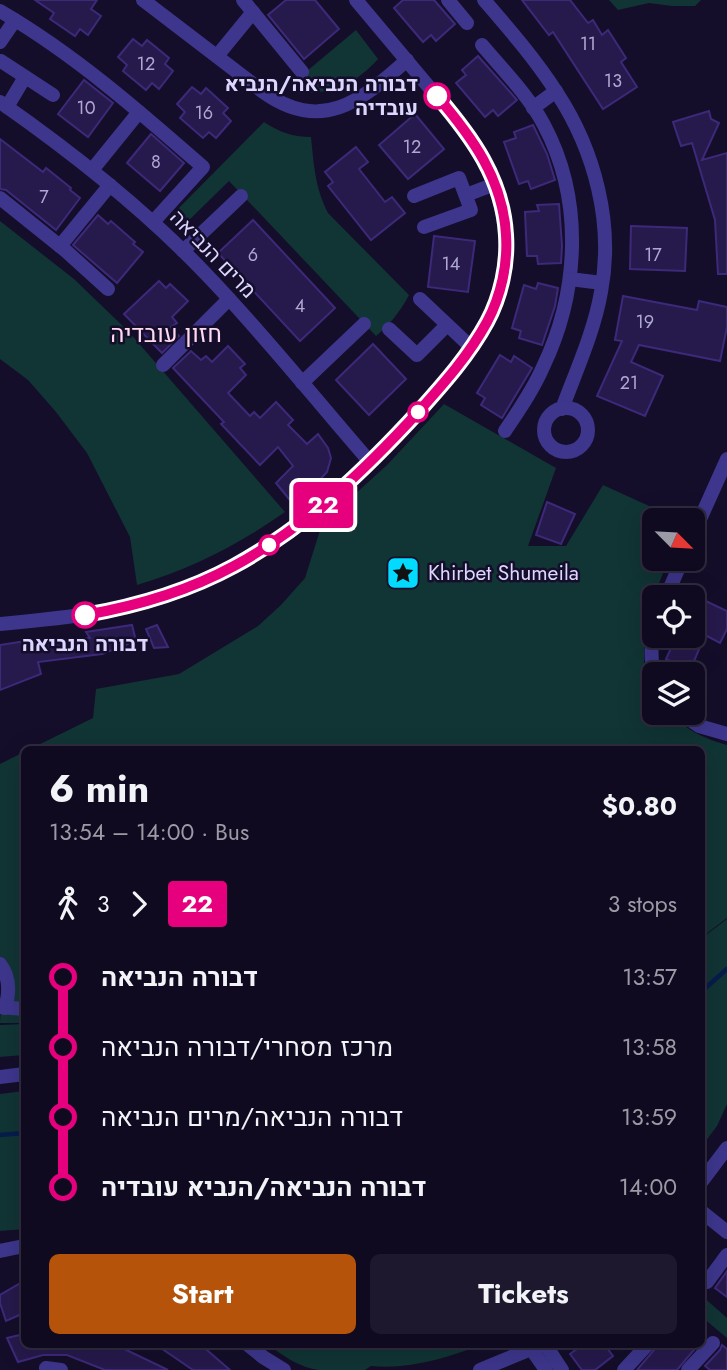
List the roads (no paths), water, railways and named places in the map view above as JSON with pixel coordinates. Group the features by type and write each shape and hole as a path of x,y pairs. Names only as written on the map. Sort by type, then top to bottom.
{"street":[{"path":"143,0 278,103 294,109 325,111 355,101 383,82 407,60"},
{"path":"243,0 302,72"},
{"path":"0,624 113,610 166,596 202,582 256,554 330,499 369,463 443,385 472,348 489,319 505,263 503,209 495,184 470,136 356,0"},
{"path":"447,0 467,23"},
{"path":"484,0 556,91 589,155 598,187 604,221 605,256 602,283 592,329 562,409"},
{"path":"0,12 80,65 203,167 153,222"},
{"path":"217,56 253,12"},
{"path":"0,42 15,20"},
{"path":"482,45 544,124 568,189 573,224 570,279 558,331 527,399 505,431"},
{"path":"1,61 53,94"},
{"path":"3,104 25,77"},
{"path":"533,108 556,91"},
{"name":"מרים הנביאה","path":"3,104 92,170 183,251 229,299 369,463"},
{"path":"92,170 139,112"},
{"path":"414,196 459,178 471,210 424,227"},
{"path":"466,195 495,184"},
{"path":"60,246 110,185"},
{"path":"183,251 241,196"},
{"path":"0,198 108,289"},
{"path":"570,279 602,283"},
{"path":"163,365 229,299"},
{"path":"420,299 472,348"},
{"path":"302,383 364,324"},
{"path":"390,329 417,355 447,326"},
{"path":"705,508 727,459"},
{"path":"698,725 727,734"},
{"path":"0,964 8,980 8,1000 2,1007"},
{"path":"2,1007 21,1009"},
{"path":"0,1076 21,1074"},
{"path":"705,1177 727,1147"},
{"path":"705,1214 727,1232"},
{"path":"0,1251 21,1247"},
{"path":"707,1282 727,1255"},
{"path":"688,1370 713,1343"},
{"path":"252,1348 284,1370"},
{"path":"480,1370 535,1348"},
{"path":"540,1348 546,1370"},
{"path":"542,1348 562,1370"},
{"path":"624,1370 639,1348"}],"waterway":[{"path":"705,988 727,969"},
{"path":"0,1135 21,1133"}],"place":[{"name":"דבורה הנביאה/הנביא עובדיה","path":"437,96"},
{"name":"Khirbet Shumeila","path":"403,573"},
{"name":"דבורה הנביאה","path":"85,615"}],"district":[{"name":"חזון עובדיה","path":"166,334"}]}
